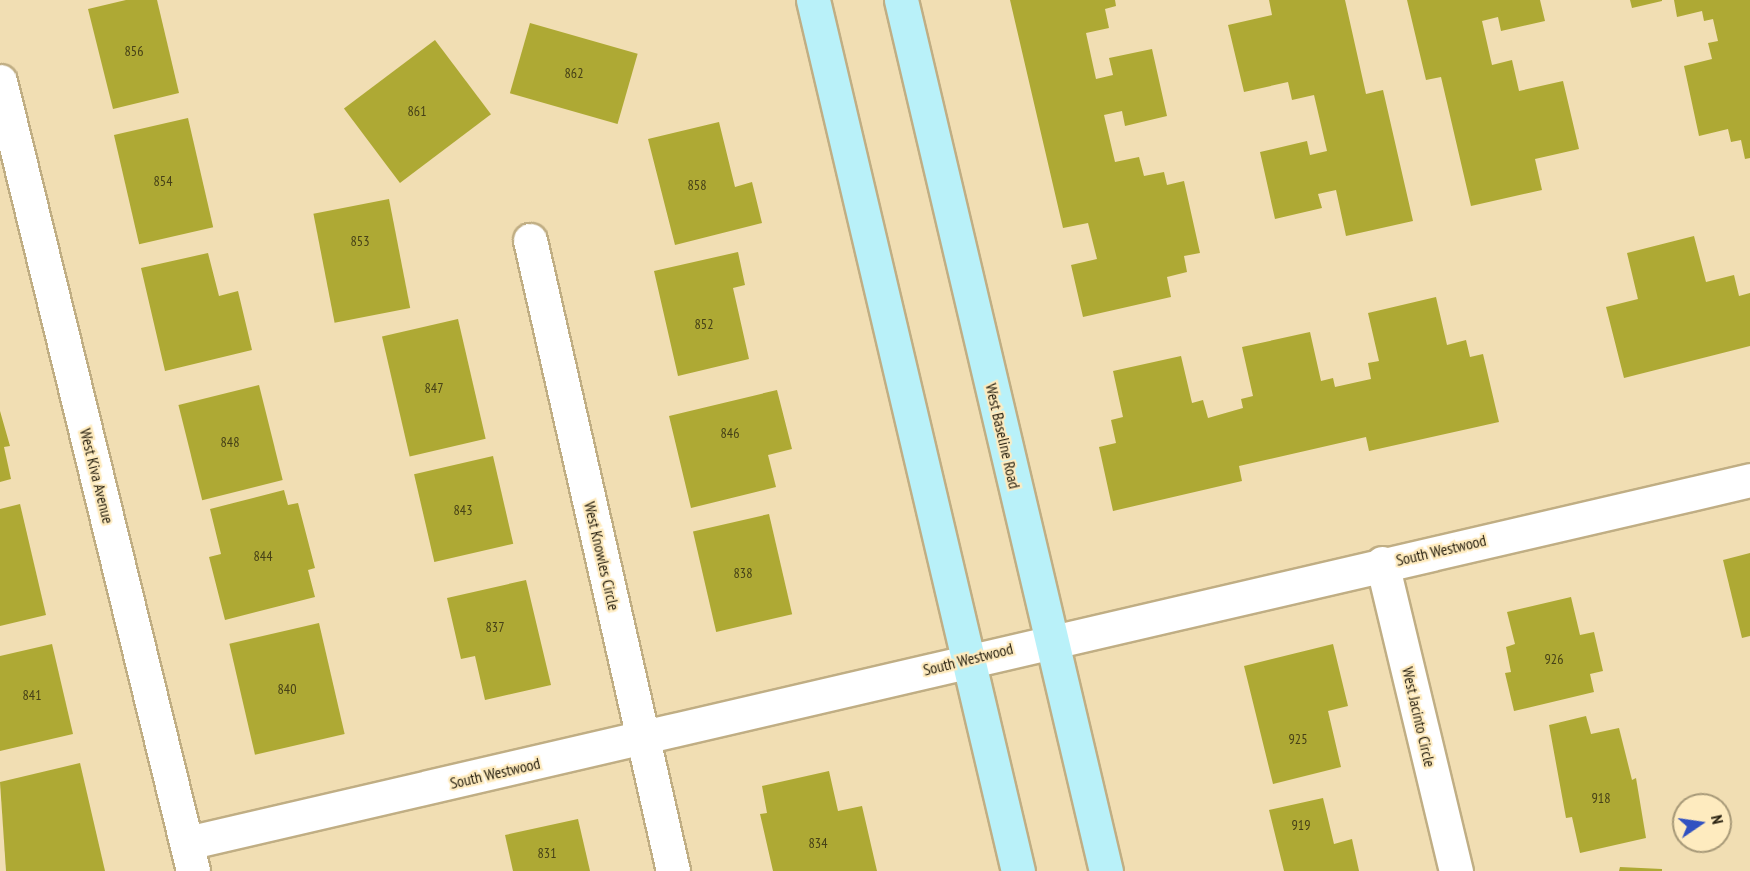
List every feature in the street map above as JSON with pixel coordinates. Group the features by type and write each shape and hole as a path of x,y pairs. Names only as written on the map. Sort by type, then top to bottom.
{"main road":[{"path":"813,0 1018,871"},
{"name":"West Baseline Road","path":"901,0 1106,871"}],"street":[{"name":"West Kiva Avenue","path":"0,81 190,857"},
{"name":"West Knowles Circle","path":"530,240 672,871"},
{"name":"South Westwood","path":"190,857 643,739 967,659 1750,480"},
{"name":"West Jacinto Circle","path":"1382,563 1456,871"}],"building":[{"path":"126,0 157,0 179,93 113,109 88,9"},
{"path":"1010,0 1115,0 1116,6 1105,9 1109,28 1086,33 1096,79 1113,75 1109,58 1152,49 1167,116 1125,126 1122,111 1104,115 1115,162 1139,157 1144,176 1164,172 1167,185 1184,181 1200,253 1184,256 1187,272 1167,277 1171,297 1083,317 1071,265 1097,259 1088,223 1063,228"},
{"path":"1269,0 1345,0 1366,94 1383,90 1413,221 1346,236 1336,190 1318,194 1322,208 1275,219 1260,152 1307,141 1310,155 1327,151 1314,95 1292,100 1288,82 1244,92 1228,25 1272,15"},
{"path":"1407,0 1540,0 1545,21 1501,31 1498,17 1482,21 1492,65 1512,60 1519,91 1563,81 1579,149 1535,159 1542,190 1471,206 1441,77 1426,80"},
{"path":"1630,0 1662,0 1662,1 1632,8"},
{"path":"1674,0 1750,0 1750,158 1745,159 1741,140 1731,142 1728,129 1699,136 1684,66 1712,59 1708,43 1718,41 1713,19 1704,21 1702,11 1677,17"},
{"path":"530,23 638,54 618,124 510,93"},
{"path":"435,40 491,114 400,183 344,109"},
{"path":"188,118 213,227 139,244 114,135"},
{"path":"719,122 735,187 752,182 762,223 675,245 648,139"},
{"path":"389,199 410,308 335,323 313,214"},
{"path":"1694,236 1706,282 1734,275 1739,296 1750,293 1750,346 1624,378 1606,307 1638,299 1627,253"},
{"path":"738,252 745,285 733,288 749,359 678,376 654,271"},
{"path":"208,253 219,296 238,291 252,350 165,371 141,268"},
{"path":"1436,297 1447,345 1466,340 1470,357 1483,354 1499,422 1369,451 1366,437 1239,466 1242,481 1113,511 1099,447 1116,443 1111,420 1123,417 1113,371 1181,356 1192,403 1203,400 1208,418 1243,408 1241,399 1253,396 1242,347 1310,332 1321,381 1333,378 1335,387 1371,379 1368,363 1379,361 1368,313"},
{"path":"458,319 486,439 410,456 382,337"},
{"path":"259,385 283,480 202,500 178,405"},
{"path":"777,390 792,449 768,455 776,487 691,508 669,416"},
{"path":"0,411 10,446 4,447 11,479 0,482"},
{"path":"493,456 513,544 434,562 414,474"},
{"path":"284,490 288,505 298,503 315,568 308,570 315,597 225,620 209,557 221,554 210,509"},
{"path":"20,504 46,615 0,626 0,509"},
{"path":"769,514 792,614 716,632 693,532"},
{"path":"1750,553 1750,636 1742,638 1723,560"},
{"path":"526,580 551,685 485,700 475,656 461,659 447,598"},
{"path":"1571,597 1580,635 1594,632 1603,671 1590,674 1594,692 1514,711 1505,673 1511,672 1506,647 1515,644 1507,612"},
{"path":"319,623 345,734 255,755 229,644"},
{"path":"52,644 73,734 0,751 0,656"},
{"path":"1333,644 1348,706 1328,711 1341,767 1273,784 1244,666"},
{"path":"1586,716 1591,734 1619,728 1632,780 1636,778 1646,838 1580,853 1572,817 1566,818 1549,725"},
{"path":"80,763 105,871 6,871 0,782"},
{"path":"829,771 838,811 862,806 877,871 773,871 760,814 767,813 762,786"},
{"path":"1323,798 1334,844 1352,839 1359,871 1284,871 1269,810"},
{"path":"578,819 590,871 513,871 505,835"},
{"path":"1620,867 1662,869 1662,871 1619,871"}]}
